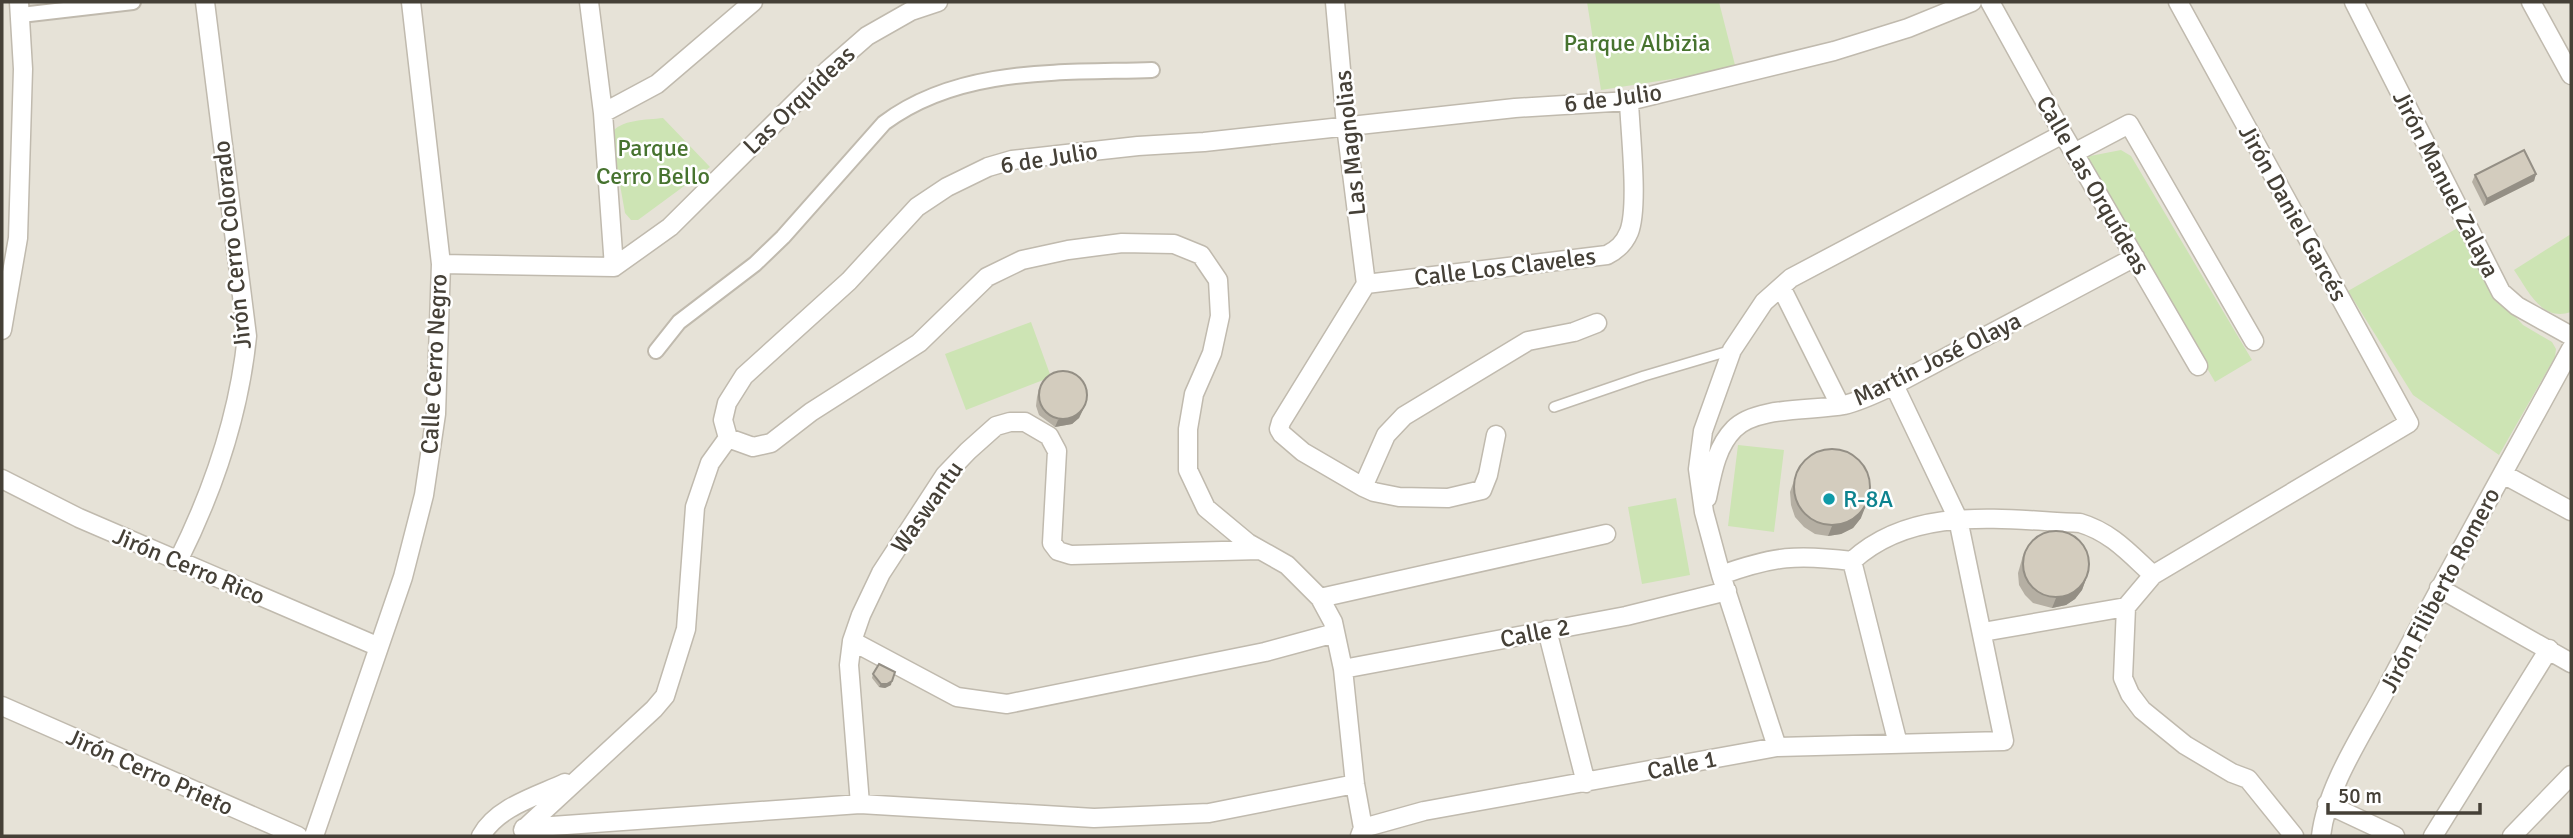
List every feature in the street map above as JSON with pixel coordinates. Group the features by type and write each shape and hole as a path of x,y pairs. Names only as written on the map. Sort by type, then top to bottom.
{"street":[{"path":"2,330 18,237 23,69 20,9 133,2"},
{"name":"Jirón Cerro Colorado","path":"178,561 213,486 232,425 243,377 247,336 205,2"},
{"name":"Calle Cerro Negro","path":"314,836 403,577 424,495 436,414 441,264 411,2"},
{"path":"441,264 614,267 603,113 589,2"},
{"name":"Las Orquídeas","path":"614,267 670,227 828,70 867,36 911,11 938,2"},
{"name":"Las Magnolias","path":"1335,2 1346,126 1366,284"},
{"name":"6 de Julio","path":"728,438 723,421 727,403 744,376 849,281 917,207 947,187 988,167 1012,160 1125,147 1204,142 1515,107 1629,101 1835,51 1908,28 1972,2"},
{"name":"Calle Las Orquídeas","path":"1990,2 2063,134 2198,366"},
{"name":"Jirón Daniel Garcés","path":"2153,575 2409,423 2178,2"},
{"name":"Jirón Manuel Zalaya","path":"2354,2 2501,292 2516,306 2571,336"},
{"path":"2531,2 2571,75"},
{"path":"603,113 657,84 744,5"},
{"path":"656,351 679,322 755,264 783,237 884,123 903,109 929,96 970,83 1045,74 1152,70"},
{"name":"Calle Los Claveles","path":"1366,284 1607,255 1620,248 1629,232 1633,213 1629,101"},
{"path":"2074,153 2129,124 2254,341"},
{"path":"1777,747 1724,583 1704,512 1698,469 1703,431 1732,350 1764,302 1791,278 2063,134"},
{"path":"522,832 665,696 687,629 695,506 710,463 728,438 753,447 771,443 811,412 919,343 987,277 1022,260 1068,250 1122,243 1174,244 1200,255 1217,280 1220,316 1212,353 1194,394 1188,429 1188,470 1206,508 1248,543 1287,565 1320,598 1333,622 1343,669 1362,832"},
{"name":"Martín José Olaya","path":"1704,512 1720,449 1736,427 1760,415 1858,401 1894,385 2135,257"},
{"path":"1366,284 1281,422 1279,429 1282,434 1303,452 1363,488 1399,497 1448,498 1482,490 1488,475 1496,435"},
{"path":"1781,287 1840,405"},
{"path":"1363,488 1386,435 1404,416 1528,341 1574,332 1597,323"},
{"name":"Jirón Filiberto Romero","path":"2321,836 2327,804 2439,588 2571,349"},
{"path":"1894,385 1958,519 1983,632 2126,607"},
{"name":"Waswantu","path":"860,804 849,665 852,641 861,615 881,573 945,475 996,426 1025,422 1049,436 1057,451 1052,543 1058,551 1071,555 1260,550"},
{"path":"2503,474 2571,511"},
{"name":"Jirón Cerro Rico","path":"2,479 79,518 379,647"},
{"path":"1898,744 1852,561 1886,536 1906,528 1958,519 2080,523 2097,527 2111,536 2153,575 2126,607 2123,678 2130,694 2143,710 2185,745 2232,773 2248,779 2294,836"},
{"path":"1320,598 1606,534"},
{"name":"Calle 2","path":"1343,669 1626,616 1724,583 1777,558 1802,556 1852,561"},
{"path":"2439,588 2571,663"},
{"path":"1547,631 1586,783"},
{"name":"Calle 1","path":"1362,832 1424,811 1777,747 2004,741 1983,632"},
{"path":"852,641 957,696 1007,704 1265,652 1335,634"},
{"path":"2432,836 2549,649"},
{"name":"Jirón Cerro Prieto","path":"2,706 298,836"},
{"path":"2512,836 2571,775"},
{"path":"481,836 506,810 578,778"},
{"path":"522,832 860,804 1094,818 1209,813 1355,784"},
{"path":"2327,804 2395,836"}],"lane":[{"path":"1554,407 1732,350"}],"shaded area":[{"path":"2,2 2571,2 2571,836 2,836"}],"green space":[{"name":"Parque Albizia","path":"1587,2 1719,2 1736,69 1601,90"},
{"name":"Parque Cerro Bello","path":"663,118 710,167 638,220 631,220 625,213 611,134 627,123"},
{"path":"2121,150 2131,156 2252,360 2215,382 2085,157"},
{"path":"2461,226 2501,301 2523,325 2552,342 2556,349 2555,357 2499,455 2413,395 2348,291"},
{"path":"2571,234 2571,312 2561,314 2551,312 2536,302 2514,270"},
{"path":"1031,322 1051,377 966,410 945,354"},
{"path":"1738,445 1784,450 1774,532 1728,526"},
{"path":"1676,498 1690,575 1642,584 1628,507"}],"building":[{"path":"2524,150 2536,174 2487,199 2475,175"},
{"path":"1063,371 1080,378 1087,395 1080,412 1063,419 1046,412 1039,395 1046,378"},
{"name":"R-8A","path":"1832,449 1847,452 1859,460 1867,472 1870,487 1867,502 1859,514 1847,522 1832,525 1817,522 1805,514 1797,502 1794,487 1797,472 1805,460 1817,452"},
{"path":"2049,531 2063,531 2075,536 2084,545 2089,564 2087,577 2080,588 2063,597 2049,597 2037,592 2028,583 2023,571 2023,557 2028,545 2037,536"},
{"path":"879,664 895,672 892,681 887,684 881,684 873,674"}],"place":[{"name":"R-8A","path":"1829,499"}]}
